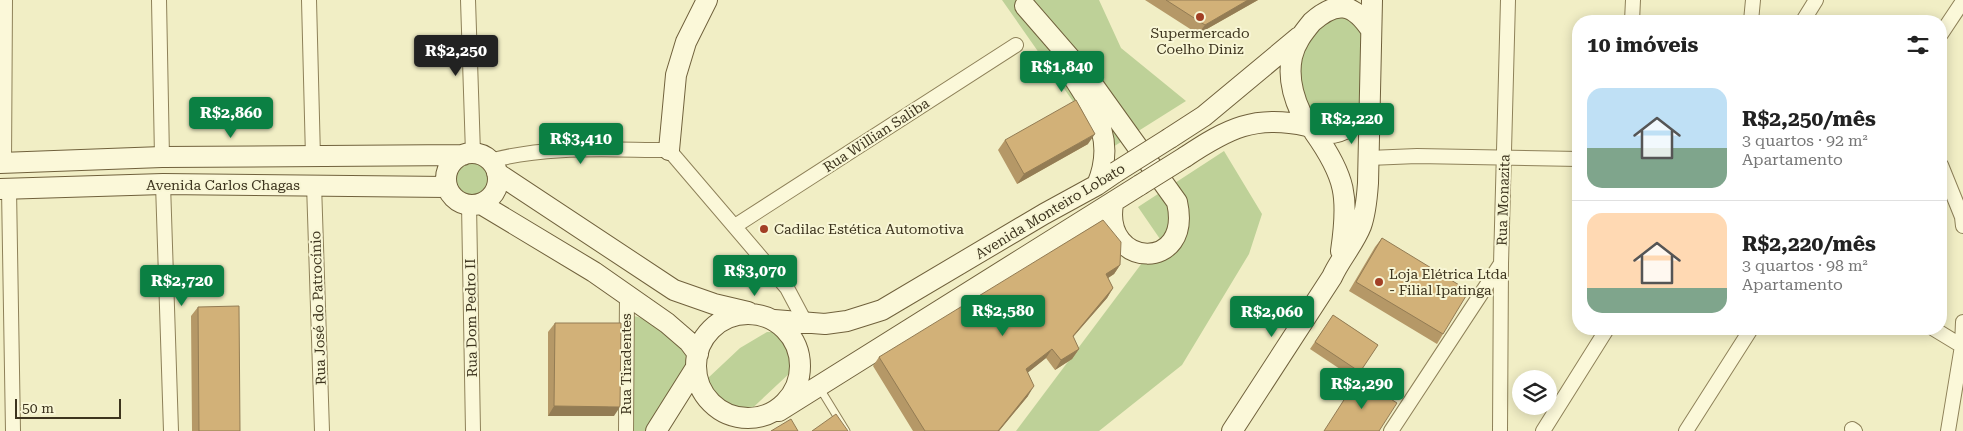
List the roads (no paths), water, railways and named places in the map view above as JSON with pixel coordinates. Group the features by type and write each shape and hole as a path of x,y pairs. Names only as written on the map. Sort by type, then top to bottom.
{"main road":[{"path":"669,150 676,75 686,42 707,0"},
{"path":"1232,431 1332,277 1340,259 1360,227 1365,210 1369,158 1372,0"},
{"path":"1023,3 1083,92 1101,126 1105,140 1106,159 1097,185"},
{"path":"1023,3 1091,82 1177,202 1180,215 1179,231 1173,243 1155,254 1141,254 1127,249 1114,228 1111,217 1113,204"},
{"path":"1340,259 1346,218 1345,191 1336,166 1310,129 1292,86 1291,58 1300,36 1328,4 1352,8 1359,12 1371,30"},
{"name":"Avenida Monteiro Lobato","path":"766,317 825,324 847,321 882,310 1097,185 1204,116 1300,36"},
{"path":"1310,129 1331,134 1359,120 1369,108"},
{"name":"Avenida Monteiro Lobato","path":"742,431 776,414 1113,204 1215,137 1244,124 1288,122 1310,129"},
{"name":"Avenida Carlos Chagas","path":"2,163 162,157 481,160"},
{"path":"475,204 488,200 496,188 481,160"},
{"path":"481,160 674,290 714,304 766,317 787,330 796,345 801,361 800,378 788,401 776,414 753,419 739,419 725,414 704,396 698,383 696,361 689,342 668,323 594,272 475,204 456,200 447,186 447,171 451,164 481,160"},
{"name":"Avenida Carlos Chagas","path":"5,189 163,184 447,186"},
{"path":"656,431 696,361 699,346 713,326 734,315 766,317"}],"street":[{"path":"2,163 4,0"},
{"path":"159,0 162,157"},
{"path":"309,0 313,157"},
{"path":"468,0 481,160 514,154 548,151 669,150 736,226 787,288 804,320"},
{"name":"Rua Monazita","path":"1500,431 1500,264 1508,0"},
{"path":"1633,15 1634,0"},
{"path":"1752,15 1753,0"},
{"path":"1807,15 1816,0"},
{"path":"1947,25 1963,1"},
{"name":"Rua Willian Saliba","path":"736,226 1016,45"},
{"path":"1369,158 1417,156 1572,159"},
{"path":"1947,180 1963,226"},
{"path":"163,184 171,431"},
{"name":"Rua José do Patrocínio","path":"314,184 322,431"},
{"path":"5,189 13,431"},
{"path":"1947,195 1955,201"},
{"name":"Rua Dom Pedro II","path":"473,431 475,204"},
{"path":"1391,431 1500,264"},
{"name":"Rua Tiradentes","path":"626,431 627,296"},
{"path":"1948,431 1962,346 1963,322"},
{"path":"1543,431 1603,335"},
{"path":"1686,431 1747,335"},
{"path":"1944,335 1962,346"}],"lane":[{"path":"819,387 846,431"}],"place":[{"name":"Supermercado Coelho Diniz","path":"1200,17"},
{"name":"Cadilac Estética Automotiva","path":"764,229"},
{"name":"Loja Elétrica Ltda - Filial Ipatinga","path":"1379,282"}]}
